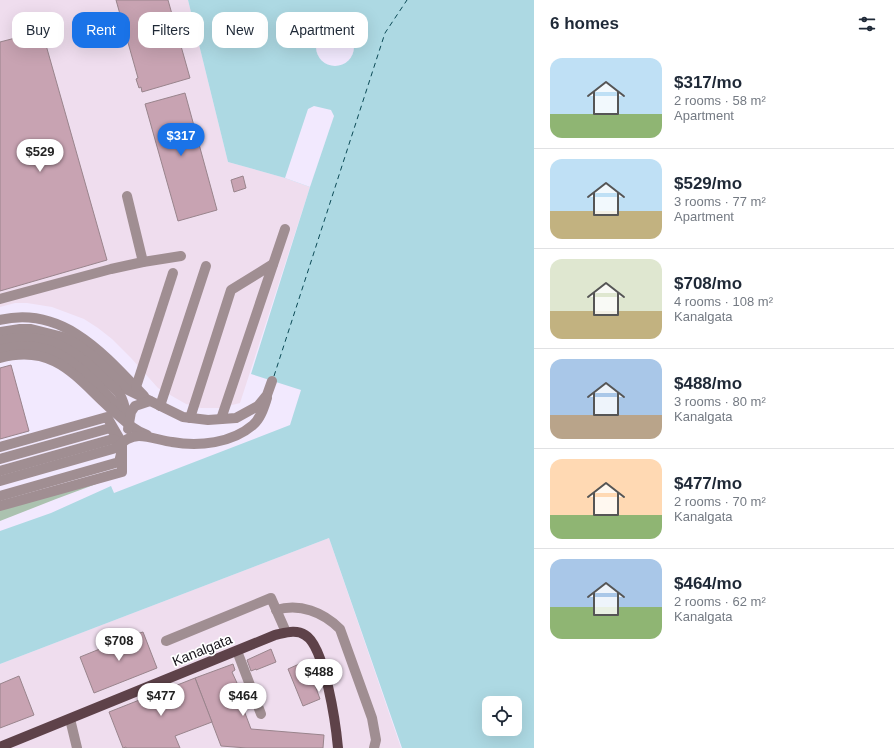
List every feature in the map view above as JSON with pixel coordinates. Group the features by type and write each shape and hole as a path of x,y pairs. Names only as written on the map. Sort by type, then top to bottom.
{"main road":[{"name":"Kanalgata","path":"0,747 275,635 291,632 305,635 312,641 317,652 330,693 336,722 338,748"}],"lane":[{"path":"127,196 143,262"},
{"path":"221,419 285,229"},
{"path":"0,299 111,269 181,256"},
{"path":"190,418 231,290 273,264"},
{"path":"160,406 206,266"},
{"path":"124,400 173,273"},
{"path":"0,320 22,317 49,322 71,330 93,345 124,400 129,425"},
{"path":"0,328 19,324 31,325 64,333 96,353 124,400 129,425"},
{"path":"0,332 20,328 31,329 62,337 78,345 93,356 124,400"},
{"path":"0,337 20,333 30,333 61,341 90,360 124,400"},
{"path":"0,341 13,338 30,338 59,345 73,352 87,363 124,400"},
{"path":"0,345 20,341 38,343 58,349 85,366 124,400"},
{"path":"0,350 20,345 37,347 56,353 69,359 124,400"},
{"path":"0,354 20,350 37,351 54,356 124,400 150,402"},
{"path":"0,358 20,354 36,355 53,360 77,376 124,400 150,402 183,417 208,420 236,418 258,406 267,395 272,381 260,416 254,424 232,438 189,444 173,443 139,436 128,438 116,448 0,481"},
{"path":"0,364 20,359 35,360 51,365 73,379 105,411 141,433 160,440"},
{"path":"0,486 117,453 126,436 131,412 135,406 150,402"},
{"path":"0,447 107,417 122,443 122,472 0,506"},
{"path":"0,453 109,423 122,443 121,467 0,501"},
{"path":"0,459 110,428 122,443 120,462 0,496"},
{"path":"33,461 42,454 112,434 122,443"},
{"path":"0,470 113,439 122,443"},
{"path":"0,476 122,443"},
{"path":"0,490 118,458 122,443"},
{"path":"30,450 42,454"},
{"path":"166,641 270,598 286,632"},
{"path":"276,610 287,607 310,609 330,619 340,629 372,718 376,740 374,748"},
{"path":"237,651 261,714"},
{"path":"70,719 77,748"}],"shaded area":[{"path":"0,0 188,0 191,12 138,12 138,48 200,48 228,162 285,178 310,187 240,403 220,408 201,408 186,404 158,388 112,339 84,319 52,307 27,303 15,303 0,307"},
{"path":"188,0 534,0 534,748 402,748 329,538 0,664 0,531 51,513 111,486 114,493 290,425 301,390 251,374 310,187 285,178 228,162 200,48 204,48 204,12 191,12"},
{"path":"107,480 56,499 0,521 0,508"},
{"path":"329,538 401,748 0,748 0,664"}],"pier":[{"path":"316,48 354,48 353,54 349,61 339,66 331,66 324,63 319,58"},
{"path":"314,106 331,110 334,116 310,187 285,178 308,109"}],"building":[{"path":"116,0 168,0 171,12 138,12 138,48 182,48 190,78 142,92 136,79 138,78 130,48 130,12 119,12"},
{"path":"12,39 12,48 47,48 107,260 0,291 0,42"},
{"path":"185,93 217,210 178,221 145,104"},
{"path":"243,176 246,188 234,192 231,180"},
{"path":"11,365 29,431 0,439 0,368"},
{"path":"143,632 157,668 94,693 80,657 127,638 126,637"},
{"path":"271,649 276,662 251,671 247,660"},
{"path":"306,661 320,699 303,706 288,669"},
{"path":"233,664 235,670 232,672 237,683 234,684 251,729 324,735 323,748 247,748 221,746 195,678"},
{"path":"19,676 34,715 0,728 0,684"},
{"path":"195,678 212,722 175,736 180,748 123,748 109,712"}],"ferry route":[{"path":"274,376 385,33 407,0"}]}
